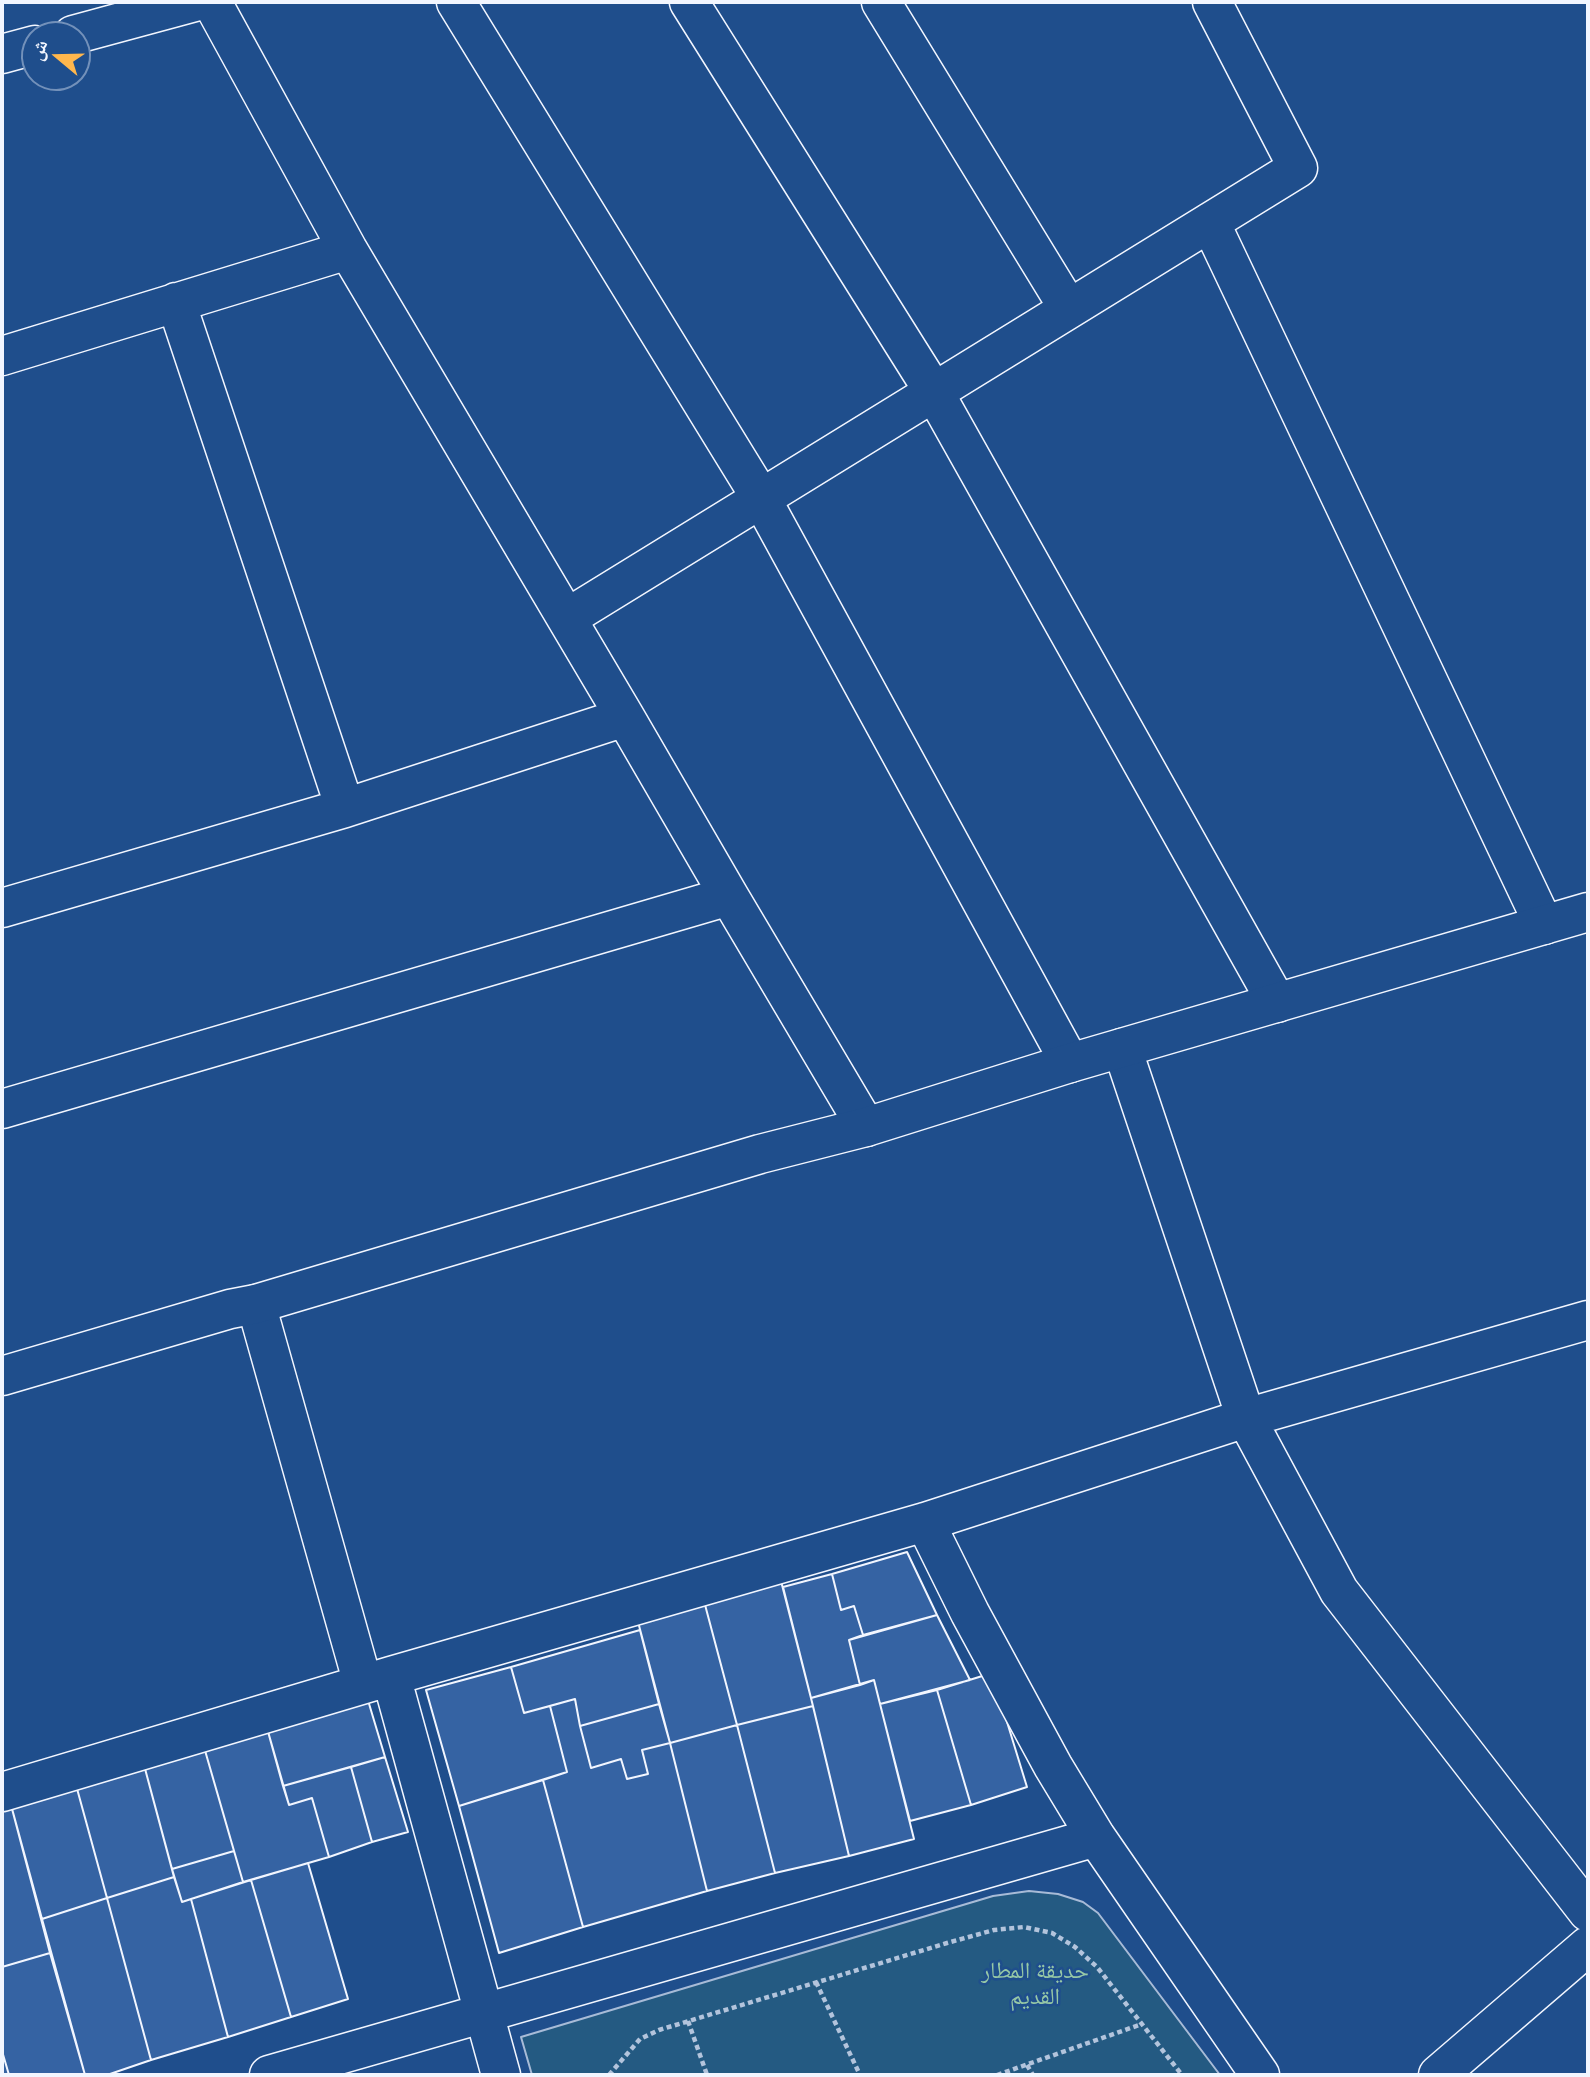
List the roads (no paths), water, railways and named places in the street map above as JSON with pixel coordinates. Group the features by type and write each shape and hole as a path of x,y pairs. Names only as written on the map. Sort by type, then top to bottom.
{"street":[{"path":"91,30 195,2"},
{"path":"212,2 348,250 866,1127"},
{"path":"456,2 761,498 1070,1063"},
{"path":"690,2 934,392 1277,1003"},
{"path":"881,2 1069,309"},
{"path":"566,618 1298,168 1212,2"},
{"path":"2,54 21,49"},
{"path":"1210,222 1544,925"},
{"path":"2,356 348,250"},
{"path":"176,302 345,808"},
{"path":"2,908 345,808 625,717"},
{"path":"2,1109 729,896"},
{"path":"2,1376 230,1309 256,1304 760,1154 866,1127 1070,1063 1588,912"},
{"path":"1122,1048 1246,1418 1339,1591 1588,1912"},
{"path":"256,1304 484,2013 501,2075"},
{"path":"2,1791 925,1522 1246,1418 1588,1320"},
{"path":"925,1522 970,1613 1053,1766 1096,1837 1260,2075"},
{"path":"269,2075 1096,1837"},
{"path":"1438,2075 1588,1946"}],"park label":[{"name":"حديقة المطار القديم","path":"1035,1984"}]}
